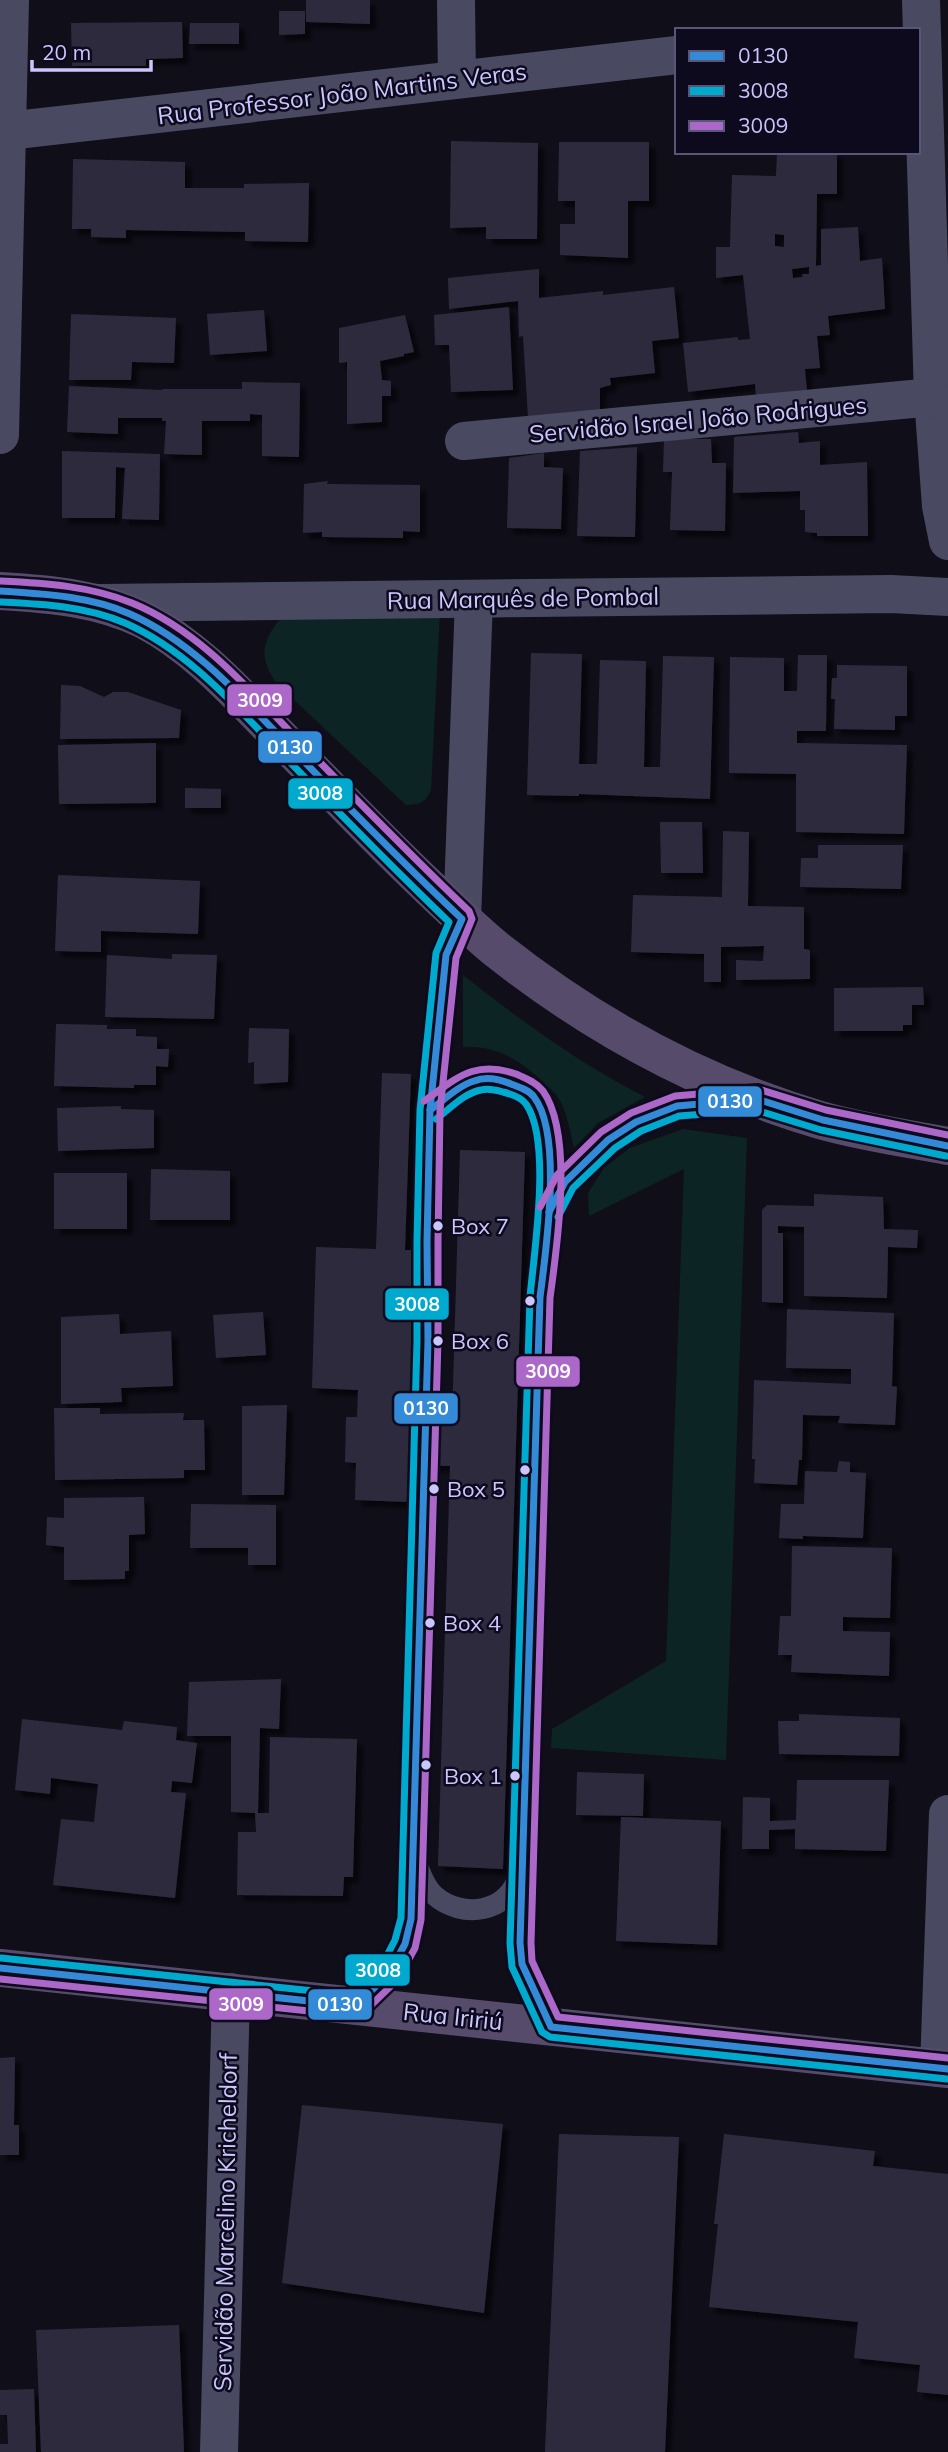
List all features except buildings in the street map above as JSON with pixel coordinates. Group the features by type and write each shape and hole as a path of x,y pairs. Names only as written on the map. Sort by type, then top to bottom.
{"main road":[{"path":"0,591 56,594 98,603 144,620 190,650 226,682 378,838 462,919 503,954 608,1027 677,1065 757,1100 823,1120 948,1146"},
{"name":"Rua Iririú","path":"0,1968 943,2069"}],"street":[{"path":"0,435 10,0"},
{"path":"456,0 457,79"},
{"name":"Rua Professor João Martins Veras","path":"7,131 675,55"},
{"path":"920,138 933,397 941,506 948,541"},
{"name":"Servidão Israel João Rodrigues","path":"464,441 933,397"},
{"name":"Rua Marquês de Pombal","path":"98,603 891,594 948,597"},
{"path":"462,919 474,599"},
{"path":"943,2069 948,1814"},
{"name":"Servidão Marcelino Kricheldorf","path":"219,2452 231,1992"}],"lane":[{"path":"356,2006 389,1973 405,1944 411,1919 428,1341 430,1110 446,954 462,919"},
{"path":"430,1110 480,1079 497,1079 522,1087 534,1097 543,1111 548,1138 550,1212 540,1297 522,1964 551,2027"},
{"path":"550,1212 565,1182 584,1161 608,1140 636,1122 677,1106 757,1100"},
{"path":"414,1856 431,1894 450,1907 470,1912 493,1906 507,1897 517,1884 523,1862"}],"green space":[{"path":"440,610 431,790 421,802 406,805 276,683 265,657 266,642 281,618"},
{"path":"463,975 551,1041 645,1097 598,1123 574,1148 568,1121 560,1102 536,1076 508,1056 486,1049 463,1047"},
{"path":"683,1129 747,1138 726,1760 551,1748 552,1729 666,1661 684,1169 589,1216 588,1193 604,1168 630,1148"}],"transit line":[{"name":"3009","path":"0,1979 357,2016 398,1979 415,1948 421,1920 438,1341 440,1111 456,958 472,919 469,911 245,685 181,630 157,615 116,597 51,584 1,581"},
{"name":"0130","path":"0,591 99,603 130,614 176,640 218,674 462,919 446,955 430,1110 428,1341 411,1919 405,1944 389,1973 356,2006 0,1968"},
{"name":"3008","path":"0,602 79,609 110,617 170,649 191,664 229,700 449,922 436,953 420,1110 417,1341 401,1918 395,1940 381,1967 352,1995 1,1958"},
{"name":"3009","path":"424,1101 466,1074 477,1070 501,1070 527,1079 543,1091 552,1110 558,1135 561,1191 550,1298 531,1943 532,1961 558,2017 948,2058"},
{"name":"0130","path":"430,1110 468,1083 479,1079 497,1080 527,1091 534,1097 543,1115 548,1138 550,1194 540,1297 520,1943 522,1964 551,2027 948,2069"},
{"name":"3008","path":"436,1119 469,1094 484,1089 498,1091 516,1096 526,1104 534,1121 538,1143 539,1198 530,1297 510,1943 512,1967 542,2032 550,2037 947,2079"},
{"name":"3009","path":"540,1207 557,1175 601,1132 631,1113 675,1096 758,1089 826,1110 948,1135"},
{"name":"0130","path":"549,1212 565,1182 608,1140 636,1122 677,1106 757,1099 823,1120 948,1146"},
{"name":"3008","path":"558,1217 573,1188 615,1148 641,1131 679,1116 756,1110 821,1130 946,1156"}],"place":[{"name":"Box 7","path":"438,1226"},
{"name":"Box 6","path":"438,1341"},
{"name":"Box 5","path":"434,1489"},
{"name":"Box 4","path":"430,1623"},
{"name":"Box 1","path":"515,1776"}]}
